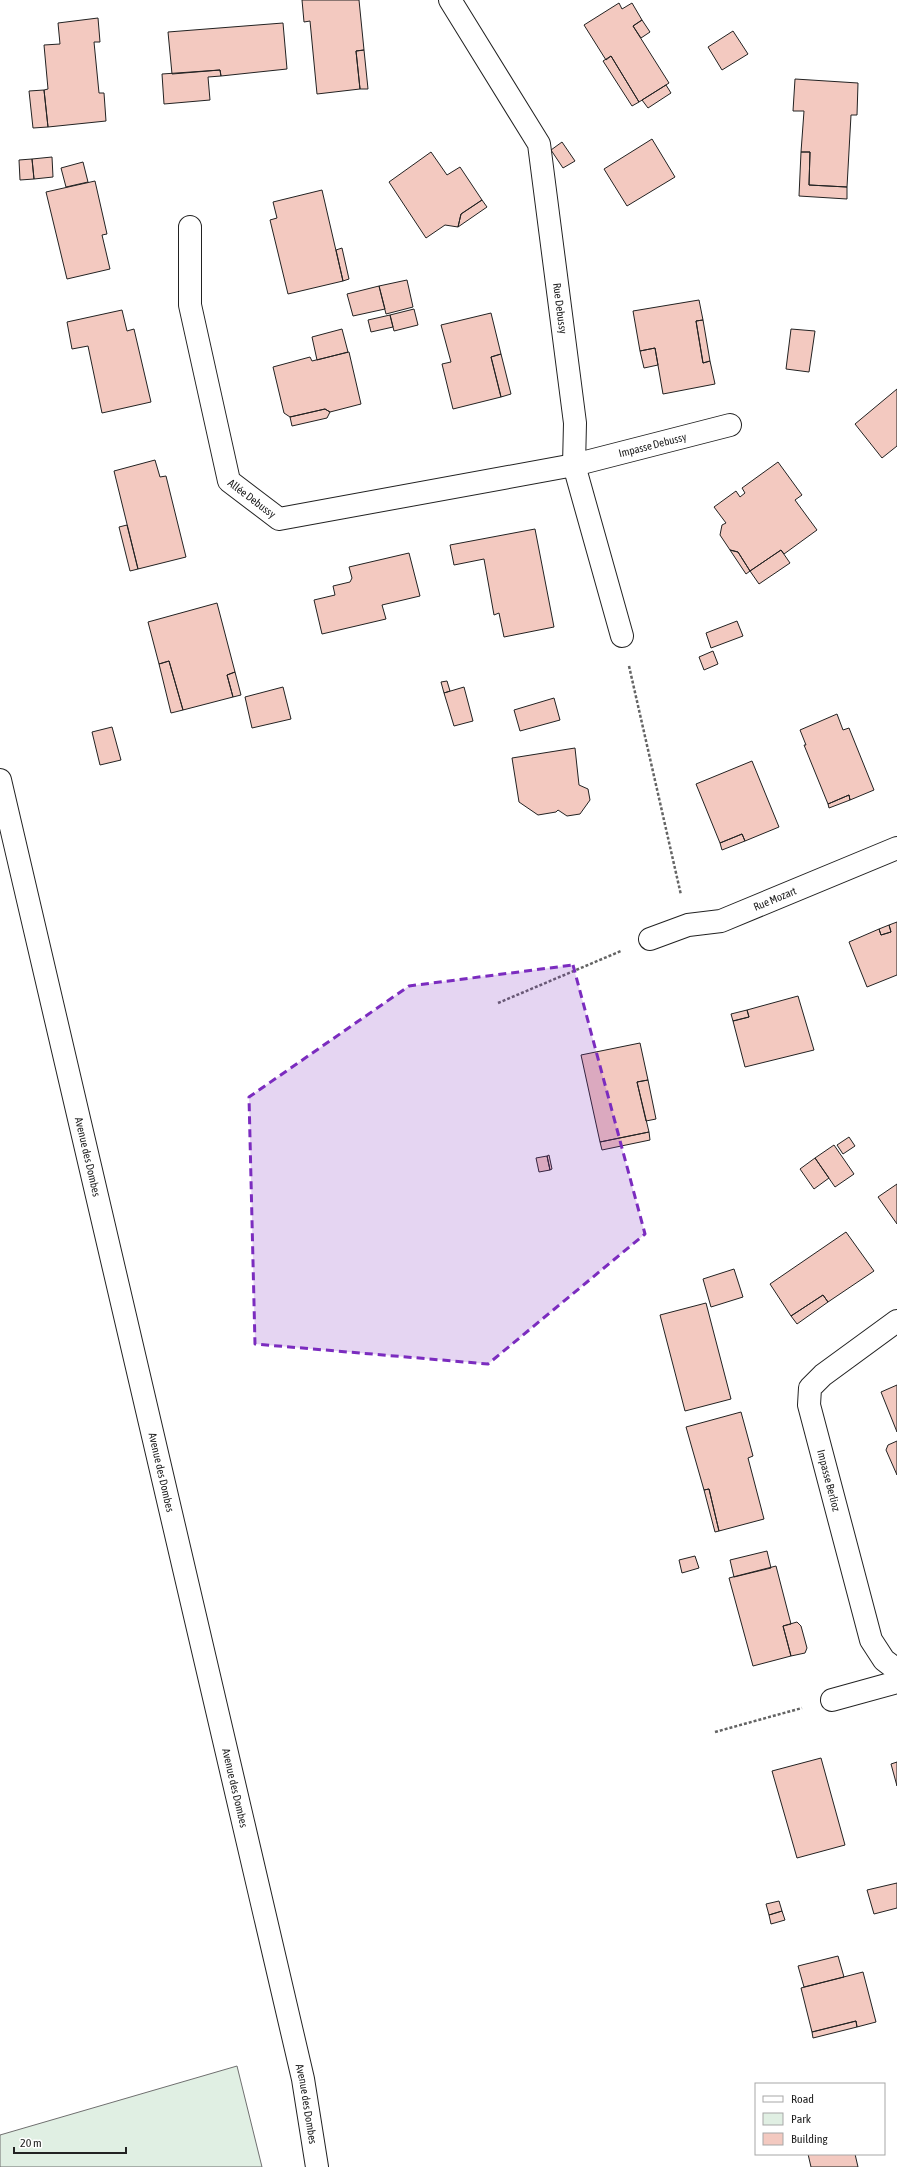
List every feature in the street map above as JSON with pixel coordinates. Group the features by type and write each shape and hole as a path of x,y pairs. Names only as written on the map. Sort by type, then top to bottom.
{"street":[{"name":"Rue Debussy","path":"450,0 539,144 575,423 574,465 622,636"},
{"name":"Allée Debussy","path":"190,227 190,305 229,481 279,519 574,465"},
{"name":"Impasse Debussy","path":"574,465 730,425"},
{"name":"Avenue des Dombes","path":"0,780 303,2079 317,2167"},
{"name":"Rue Mozart","path":"650,939 688,925 721,921 897,848"},
{"name":"Impasse Berlioz","path":"897,1322 823,1375 810,1388 809,1405 871,1640 884,1660 897,1670"},
{"path":"832,1700 897,1682"}],"path":[{"path":"622,636 688,925"},
{"path":"498,1003 650,939"},
{"path":"715,1732 832,1700"}],"highlighted area":[{"path":"573,965 645,1234 488,1364 255,1344 249,1097 409,986"}],"green space":[{"path":"237,2066 262,2167 0,2167 0,2135"}],"building":[{"path":"302,0 359,0 364,50 356,51 360,89 317,94 310,21 304,22"},
{"path":"619,3 622,9 632,3 642,20 633,26 669,83 639,102 611,56 606,60 584,25"},
{"path":"98,18 100,42 94,42 99,93 104,93 106,121 48,127 44,90 48,89 44,45 60,44 58,23"},
{"path":"642,20 650,32 641,38 633,26"},
{"path":"283,23 287,69 221,76 220,70 172,74 168,32"},
{"path":"733,31 748,54 722,70 708,47"},
{"path":"364,50 368,89 360,89 356,51"},
{"path":"611,56 639,102 632,106 603,61"},
{"path":"220,70 221,76 208,77 210,100 164,104 162,74"},
{"path":"795,79 858,83 857,115 851,115 847,187 809,185 810,152 801,152 804,111 793,111"},
{"path":"666,85 671,93 648,108 642,100"},
{"path":"44,90 48,127 33,128 29,91"},
{"path":"652,139 675,177 627,206 604,169"},
{"path":"562,142 575,161 563,168 551,150"},
{"path":"431,152 447,175 460,167 482,200 461,214 458,227 445,225 426,238 389,182"},
{"path":"801,152 810,152 809,185 847,187 847,199 799,196"},
{"path":"52,157 53,177 34,179 32,159"},
{"path":"32,159 34,179 20,180 19,160"},
{"path":"83,162 88,182 66,187 61,168"},
{"path":"95,181 107,234 102,235 110,269 67,279 46,192"},
{"path":"322,190 343,281 288,294 270,220 277,218 273,202"},
{"path":"482,200 487,207 458,227 461,214"},
{"path":"342,248 349,279 343,281 336,250"},
{"path":"407,280 413,307 386,314 379,286"},
{"path":"379,286 385,309 353,316 347,294"},
{"path":"699,300 703,320 696,321 703,363 710,361 715,384 663,394 655,348 640,351 633,311"},
{"path":"414,309 418,325 394,331 390,315"},
{"path":"122,310 127,331 134,329 151,402 102,413 88,346 72,349 67,322"},
{"path":"491,313 501,354 491,357 501,397 453,409 442,364 451,362 441,325"},
{"path":"390,315 393,327 371,332 368,320"},
{"path":"703,320 710,361 703,363 696,321"},
{"path":"342,329 348,352 317,360 312,337"},
{"path":"791,329 815,331 809,372 786,369"},
{"path":"655,348 658,365 644,368 640,351"},
{"path":"349,352 361,404 330,412 325,409 290,417 284,413 273,367 310,357 312,361"},
{"path":"501,354 511,394 501,397 491,357"},
{"path":"897,389 897,446 882,458 855,424"},
{"path":"325,409 330,412 327,418 292,426 290,417"},
{"path":"155,460 160,477 166,476 186,557 138,569 114,471"},
{"path":"778,462 802,495 795,500 817,530 784,554 781,550 750,571 738,552 730,550 720,535 722,525 726,523 714,507 736,491 740,497 745,493 742,488"},
{"path":"127,525 138,569 130,571 119,527"},
{"path":"535,529 554,627 504,637 499,613 494,615 484,559 454,565 450,545"},
{"path":"730,550 738,552 750,571 746,574"},
{"path":"781,550 790,563 759,584 750,571"},
{"path":"409,553 420,596 382,605 386,619 322,634 314,600 335,595 333,586 350,582 352,578 349,567"},
{"path":"217,603 235,672 227,675 233,697 183,710 169,661 159,664 148,622"},
{"path":"737,621 743,636 711,648 706,633"},
{"path":"713,651 718,664 704,670 699,657"},
{"path":"169,661 183,710 171,713 159,664"},
{"path":"235,672 241,695 233,697 227,675"},
{"path":"447,681 450,691 444,693 441,682"},
{"path":"283,687 291,719 252,728 245,697"},
{"path":"464,687 473,721 454,726 444,693"},
{"path":"554,698 560,720 520,731 514,710"},
{"path":"837,714 843,730 849,728 874,790 850,800 849,795 828,804 804,745 806,745 800,730"},
{"path":"112,727 121,760 100,765 92,732"},
{"path":"575,748 579,785 588,789 590,800 580,814 567,816 558,810 556,812 538,815 519,802 512,758"},
{"path":"752,761 779,827 745,841 742,834 720,843 696,784"},
{"path":"849,795 850,800 829,808 828,804"},
{"path":"742,834 745,841 722,850 720,843"},
{"path":"897,922 897,975 867,987 849,942 879,929 881,935 891,932 889,925"},
{"path":"889,925 891,932 881,935 879,929"},
{"path":"798,996 814,1050 745,1067 733,1021 749,1017 747,1010"},
{"path":"747,1010 749,1017 733,1021 731,1014"},
{"path":"640,1043 648,1080 637,1082 649,1132 600,1142 581,1055"},
{"path":"648,1080 656,1119 646,1121 637,1082"},
{"path":"649,1132 650,1140 602,1150 600,1142"},
{"path":"849,1137 855,1146 843,1154 837,1145"},
{"path":"834,1145 854,1174 835,1187 815,1158"},
{"path":"549,1155 552,1169 550,1170 547,1156"},
{"path":"547,1156 550,1170 539,1172 536,1158"},
{"path":"815,1158 829,1178 814,1189 800,1169"},
{"path":"897,1184 897,1224 878,1197"},
{"path":"846,1232 874,1271 828,1302 823,1295 791,1316 770,1284"},
{"path":"734,1269 743,1297 711,1307 703,1279"},
{"path":"823,1295 828,1302 797,1324 791,1316"},
{"path":"706,1303 731,1399 685,1411 660,1315"},
{"path":"897,1385 897,1432 881,1392"},
{"path":"741,1412 753,1456 748,1458 764,1519 719,1531 709,1489 704,1490 686,1427"},
{"path":"897,1441 897,1475 886,1450 888,1445"},
{"path":"709,1489 719,1531 715,1532 704,1490"},
{"path":"767,1551 771,1568 734,1577 730,1560"},
{"path":"695,1556 699,1568 682,1573 679,1560"},
{"path":"776,1566 791,1624 783,1626 791,1656 753,1666 729,1578"},
{"path":"797,1622 801,1626 807,1648 805,1653 791,1656 783,1626"},
{"path":"821,1758 845,1845 797,1858 772,1771"},
{"path":"897,1762 897,1786 891,1764"},
{"path":"897,1883 897,1908 874,1914 867,1890"},
{"path":"779,1901 782,1911 769,1915 766,1904"},
{"path":"782,1911 785,1920 771,1924 769,1915"},
{"path":"838,1956 844,1977 804,1987 798,1966"},
{"path":"863,1972 876,2022 857,2027 856,2021 812,2032 801,1988"},
{"path":"856,2021 857,2027 813,2038 812,2032"},
{"path":"808,2155 855,2155 858,2167 811,2167"}]}
